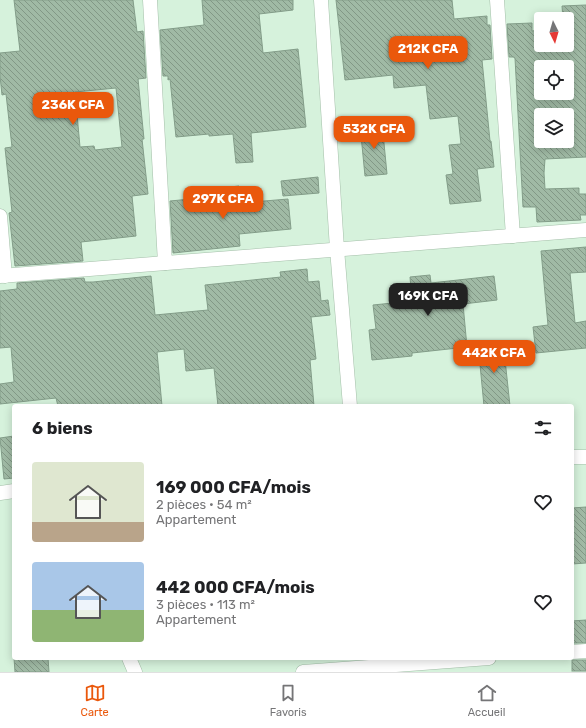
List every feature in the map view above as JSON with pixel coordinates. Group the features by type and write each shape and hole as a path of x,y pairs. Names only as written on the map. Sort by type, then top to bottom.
{"street":[{"path":"150,0 165,263"},
{"path":"321,0 337,249 350,404"},
{"path":"497,0 513,236"},
{"path":"0,216 2,276 586,230"},
{"path":"574,458 586,457"},
{"path":"0,493 12,491"},
{"path":"574,652 586,651"},
{"path":"130,660 135,672"},
{"path":"303,672 462,660"}],"building":[{"path":"14,0 133,0 137,32 143,31 146,78 138,79 144,139 142,139 148,194 132,196 136,236 81,242 83,261 15,266 9,213 12,212 5,148 12,147 6,94 2,95 0,53 20,51","holes":["116,88 122,147 95,150 94,146 80,147 75,92"]},
{"path":"202,0 293,0 293,10 259,14 263,53 298,49 306,127 251,133 253,162 236,163 233,134 209,136 209,134 176,137 170,79 168,80 168,76 163,76 160,30 204,25"},
{"path":"336,0 452,0 454,19 487,16 487,25 490,25 492,59 482,60 494,167 477,169 481,201 450,204 446,175 453,174 449,145 461,144 458,116 430,119 426,85 394,88 393,75 345,80"},
{"path":"586,5 586,157 545,159 545,189 579,188 579,194 586,194 586,215 580,215 581,220 537,222 536,207 523,207 515,58 509,57 507,24 532,23 532,31 534,31 534,52 574,52 574,12 562,12 562,6"},
{"path":"382,123 387,174 365,176 360,125"},
{"path":"318,177 319,193 283,196 281,181"},
{"path":"239,186 241,203 288,199 291,229 239,234 240,246 173,253 170,201 201,198 201,190"},
{"path":"586,247 586,272 570,273 575,323 586,321 586,348 536,353 533,327 548,325 541,251"},
{"path":"307,269 308,282 319,281 321,301 328,300 330,315 311,317 316,359 310,360 314,404 218,404 214,368 186,371 184,349 157,352 162,404 58,404 56,398 0,404 0,384 14,382 11,347 0,348 0,291 17,289 17,283 84,278 85,282 93,282 151,276 155,315 208,310 205,285 281,277 280,272"},
{"path":"430,275 431,283 494,276 497,300 463,304 467,347 412,353 412,356 372,360 369,330 376,329 373,305 412,301 410,277"},
{"path":"503,341 510,404 484,404 478,344"},
{"path":"12,436 12,478 4,479 0,438"},
{"path":"586,507 586,563 574,564 574,508"},
{"path":"586,620 586,643 574,643 574,621"},
{"path":"14,660 48,660 49,672 15,672"},
{"path":"572,660 586,660 586,671 572,671"}]}
